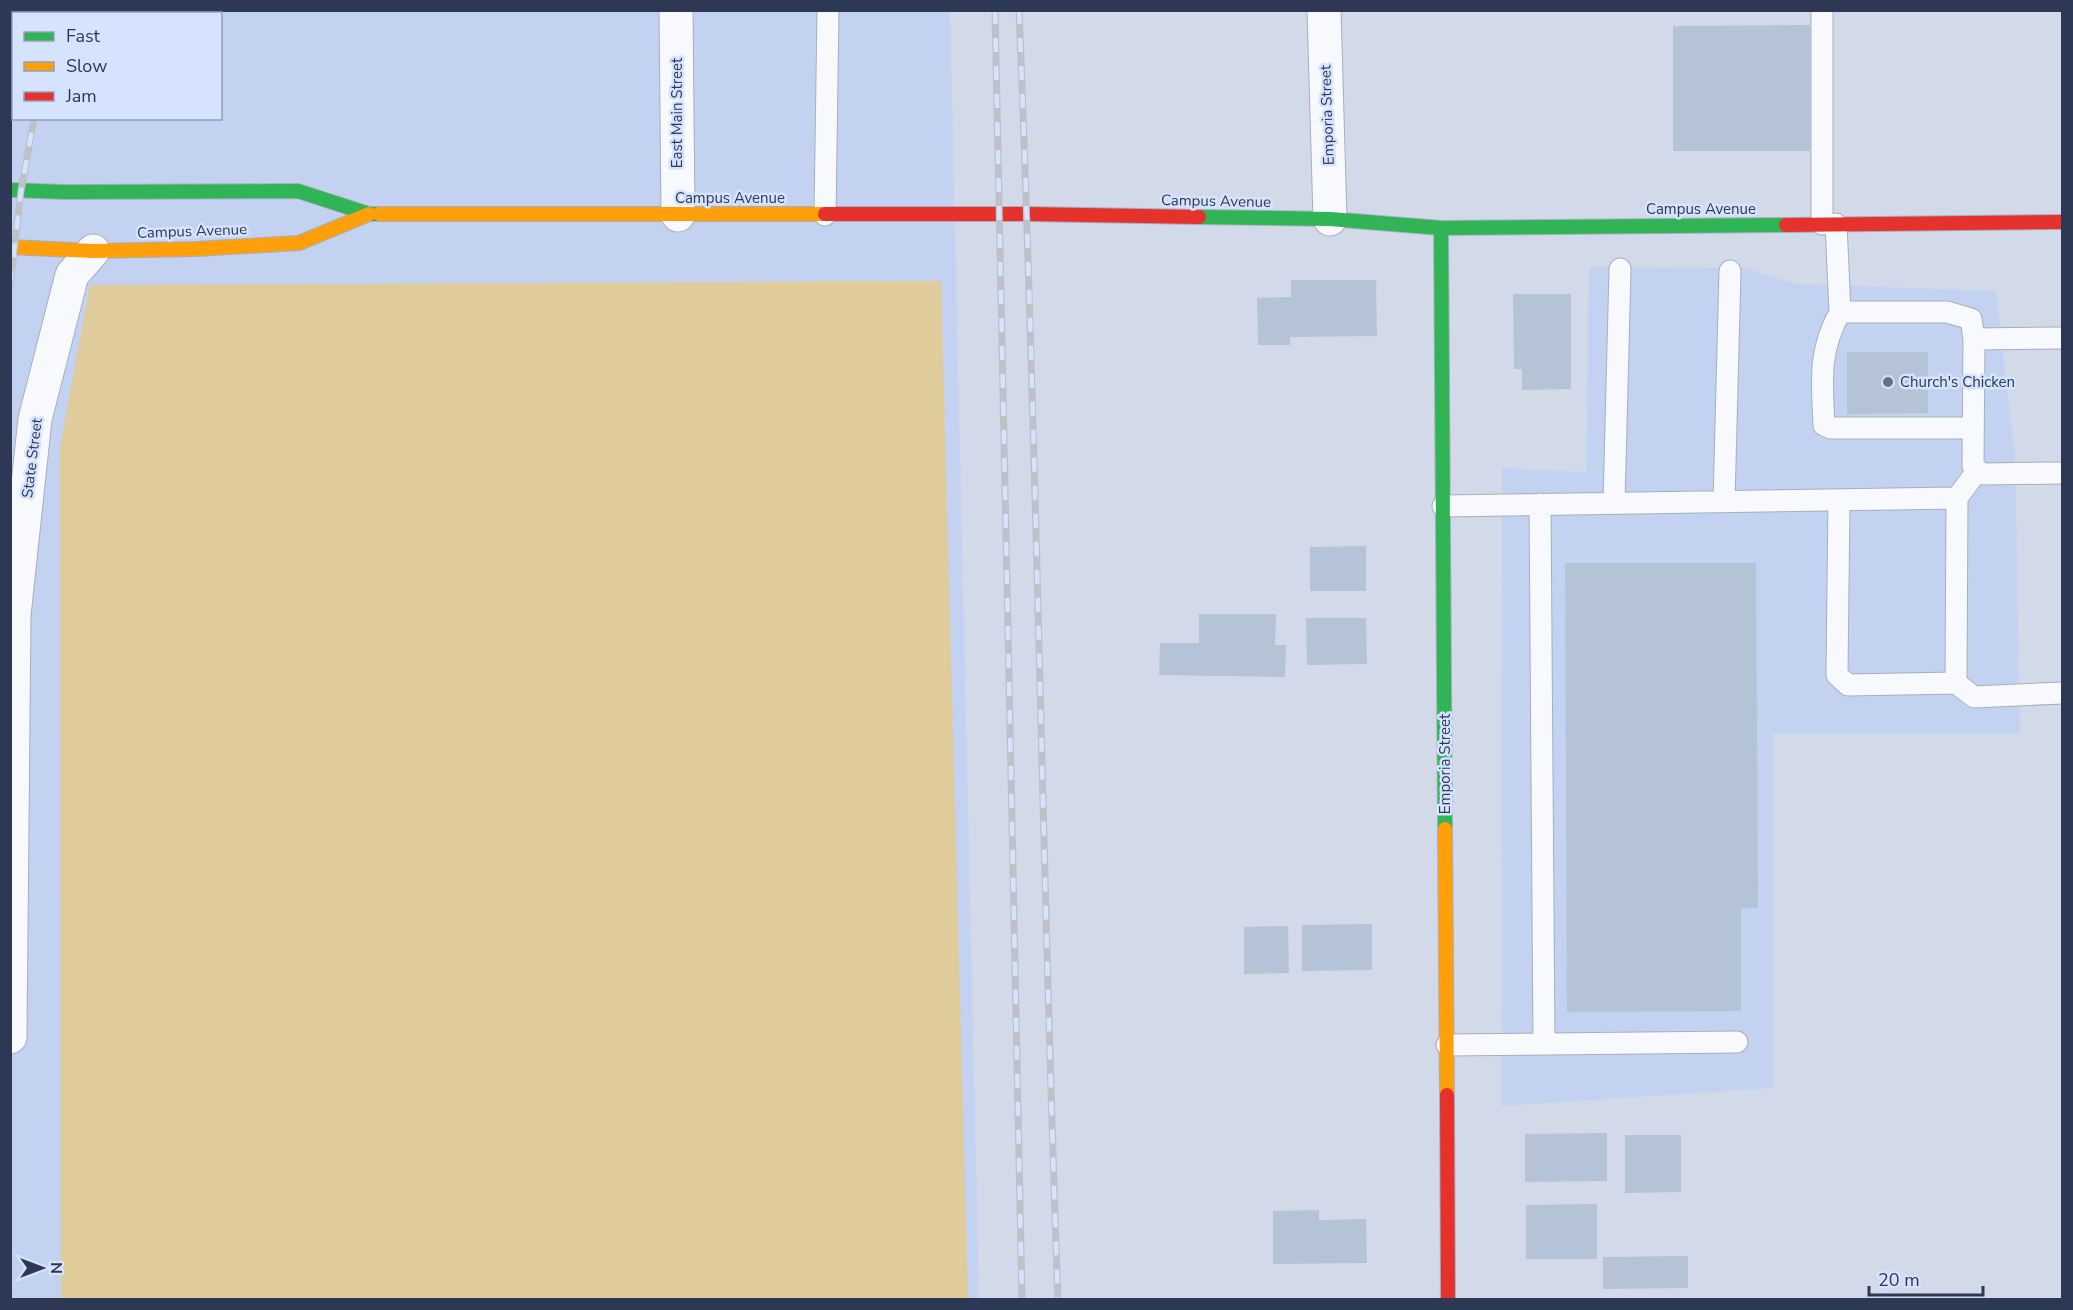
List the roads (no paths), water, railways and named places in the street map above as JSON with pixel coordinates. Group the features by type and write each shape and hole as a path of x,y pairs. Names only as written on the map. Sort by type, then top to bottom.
{"street":[{"name":"East Main Street","path":"676,10 678,215"},
{"name":"Emporia Street","path":"1324,10 1330,219"},
{"name":"Campus Avenue","path":"10,190 65,192 298,191 369,214 1028,214 1330,219 1441,228 2062,222"},
{"name":"Campus Avenue","path":"10,247 93,251 196,249 299,243 369,214"},
{"name":"Emporia Street","path":"1441,228 1448,1299"},
{"name":"State Street","path":"10,1037 14,615 35,419 72,275 93,251"}],"lane":[{"path":"825,215 828,10"},
{"path":"1822,10 1829,224 1840,312 1830,330 1821,364 1824,425 1831,428 1972,428"},
{"path":"1614,503 1620,269"},
{"path":"1724,502 1730,271"},
{"path":"1840,312 1947,312 1971,319 1974,339 1972,466 1982,474 2062,472"},
{"path":"1974,339 2062,338"},
{"path":"1956,683 1958,498 1977,471"},
{"path":"1443,506 1958,498"},
{"path":"1839,500 1837,675 1848,685 1956,683 1974,697 2062,693"},
{"path":"1540,504 1544,1044"},
{"path":"1446,1044 1737,1042"}],"railway":[{"path":"995,10 1022,1300"},
{"path":"1019,10 1058,1300"},
{"path":"10,285 21,191 34,120"}],"place":[{"name":"Church's Chicken","path":"1888,382"}]}
